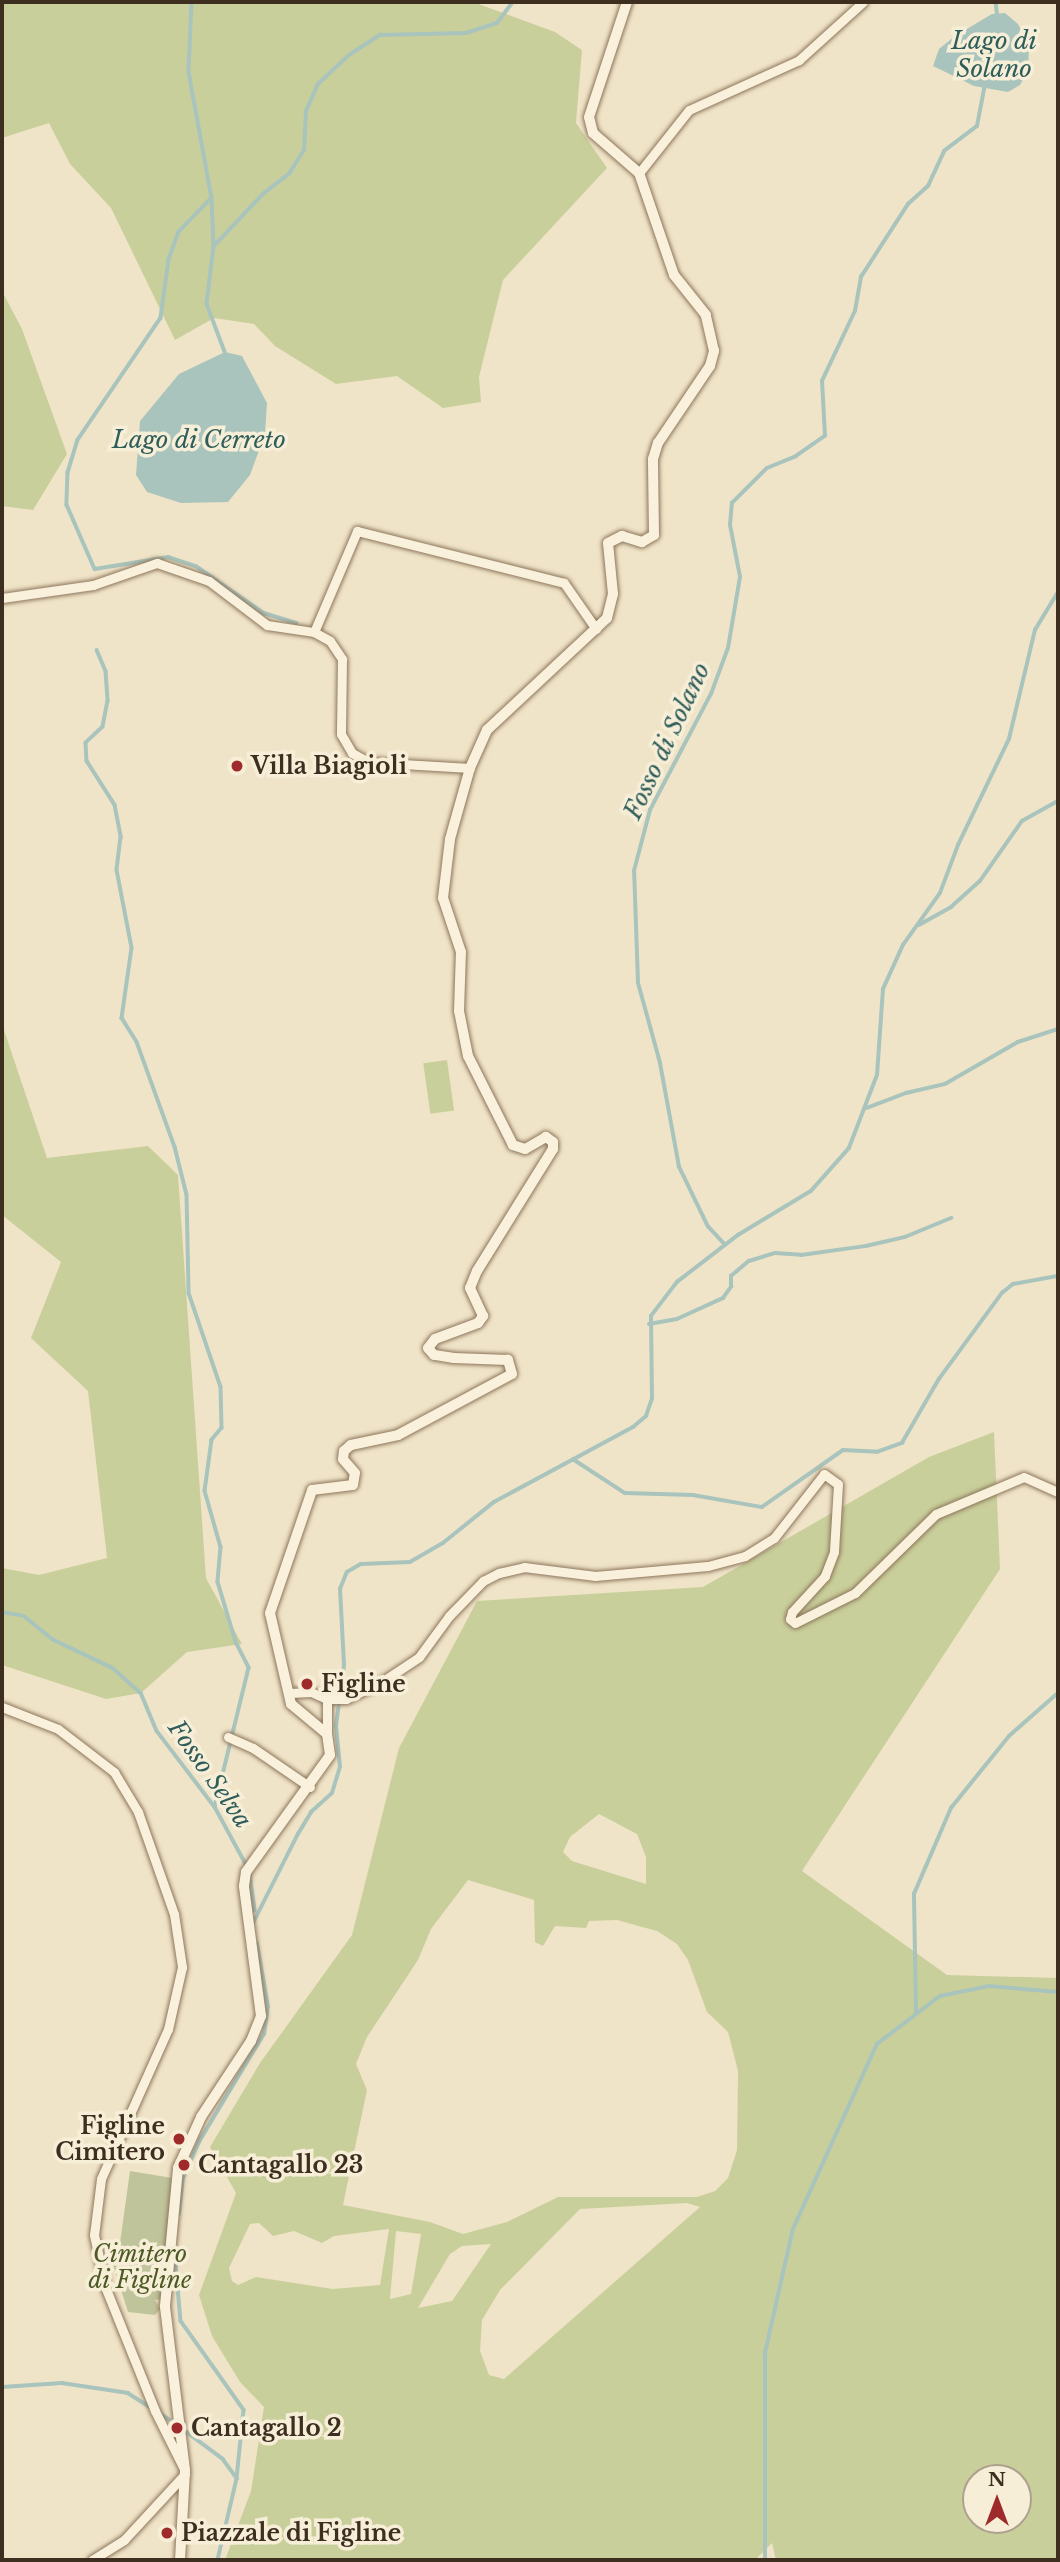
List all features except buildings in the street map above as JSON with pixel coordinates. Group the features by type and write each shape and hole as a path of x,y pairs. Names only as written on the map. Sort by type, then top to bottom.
{"street":[{"path":"327,1734 293,1707 270,1614 312,1490 353,1485 355,1473 343,1459 351,1445 398,1435 505,1382 512,1374 508,1360 454,1359 434,1355 428,1348 435,1339 478,1323 483,1316 470,1288 477,1271 553,1149 553,1142 546,1137 525,1149 513,1145 461,1032 461,952 446,915 443,881 470,768 478,745 497,719 607,618 613,594 608,543 622,537 642,542 654,535 653,459 658,443 710,366 714,351 706,314 674,275 639,173 593,133 589,117 627,2"},
{"path":"639,173 689,110 799,60 863,2"},
{"path":"314,632 357,531 564,583 596,629"},
{"path":"2,598 93,585 157,563 209,581 267,625 314,632 330,641 342,659 338,711 341,734 352,752 368,762 470,768"},
{"path":"290,1693 311,1692 330,1699 346,1699 419,1657 449,1616 483,1581 499,1573 524,1567 595,1576 708,1566 745,1556 774,1538 824,1475 838,1484 834,1552 825,1576 792,1612 790,1619 795,1623 855,1593 936,1514 1024,1477 1058,1492"},
{"path":"180,2560 185,2472 165,2306 178,2168 201,2117 251,2041 261,2016 244,1886 246,1872 310,1787 330,1755 327,1734 330,1699"},
{"path":"2,1707 58,1729 114,1772 138,1812 174,1914 182,1967 168,2029 101,2179 94,2235 103,2278 155,2412 185,2472"},
{"path":"228,1737 253,1748 310,1787"},
{"path":"92,2560 124,2540 185,2472"}],"green space":[{"path":"2,2 473,2 555,32 582,50 576,123 607,168 503,280 479,377 481,402 443,408 397,376 336,384 275,346 254,324 214,318 175,340 111,208 70,164 49,123 2,138"},
{"path":"2,291 22,329 67,454 33,510 2,506"},
{"path":"2,1024 47,1158 148,1146 178,1175 206,1578 242,1644 187,1652 141,1693 106,1699 2,1665 2,1568 39,1575 107,1558 88,1391 31,1338 61,1262 2,1215"},
{"path":"447,1060 454,1111 430,1114 423,1063"},
{"path":"994,1432 1000,1569 802,1871 947,1975 1058,1978 1058,2560 776,2560 772,2543 755,2560 225,2560 251,2491 264,2407 240,2382 212,2336 199,2295 236,2193 210,2147 260,2063 352,1935 399,1748 477,1601 703,1587 929,1457","holes":["599,1814 637,1834 646,1857 646,1884 572,1861 563,1852 570,1837","468,1880 534,1900 535,1942 543,1946 555,1926 586,1928 589,1921 617,1920 657,1931 677,1944 688,1960 707,2012 728,2032 738,2071 737,2150 728,2178 715,2191 697,2197 558,2197 507,2222 463,2234 430,2222 343,2205 367,2090 356,2064 367,2037 418,1960 431,1929","687,2203 700,2207 504,2379 489,2375 480,2351 482,2320 500,2290 580,2209","259,2223 273,2236 294,2231 322,2243 334,2236 389,2229 380,2285 333,2289 256,2277 238,2285 232,2281 229,2268 250,2224","396,2231 421,2234 411,2294 390,2299","491,2244 452,2301 418,2308 450,2254 462,2246"]},
{"name":"Cimitero di Figline","path":"130,2171 172,2178 161,2299 155,2300 160,2309 155,2315 128,2312 112,2261 118,2257"}],"water":[{"name":"Lago di Solano","path":"1005,13 1018,24 1029,45 1028,71 1020,85 1008,92 974,86 933,66 939,49 955,36 992,14"},
{"name":"Lago di Cerreto","path":"225,352 242,356 267,403 265,434 250,475 228,502 181,503 147,492 136,475 140,421 179,374"}],"waterway":[{"path":"192,2 189,72 212,198 214,246 207,304 225,352"},
{"path":"214,246 263,194 289,174 304,150 306,111 318,84 349,55 380,35 466,33 497,23 513,2"},
{"name":"Fosso di Solano","path":"996,2 998,18"},
{"name":"Fosso di Solano","path":"725,1245 708,1227 679,1167 660,1063 638,983 634,871 650,810 711,694 728,648 740,577 730,525 732,503 767,468 796,456 825,436 822,381 855,311 861,277 908,204 928,186 944,151 977,126 985,84"},
{"path":"212,198 179,232 169,260 161,318 78,440 68,472 67,505 95,569 168,557 196,566 264,613 297,623"},
{"path":"253,1923 311,1812 332,1793 340,1767 336,1726 344,1665 340,1589 347,1572 361,1564 410,1562 443,1543 494,1502 633,1427 646,1416 652,1399 651,1316 677,1282 738,1235 811,1191 849,1148 877,1075 883,989 903,945 940,893 958,845 1009,739 1035,630 1058,592"},
{"path":"97,650 106,671 108,701 103,727 86,743 87,761 115,805 121,837 117,870 132,948 122,1018 137,1042 175,1147 187,1195 189,1293 221,1387 222,1428 212,1440 205,1491 221,1547 218,1582 236,1642 249,1668 215,1807"},
{"path":"919,925 951,907 980,881 1022,821 1058,801"},
{"path":"867,1108 906,1093 945,1084 1018,1042 1058,1029"},
{"path":"649,1324 677,1319 723,1298 731,1287 731,1276 749,1261 775,1253 801,1255 866,1246 905,1237 951,1218"},
{"path":"573,1459 625,1493 693,1495 762,1507 843,1450 877,1452 902,1443 939,1379 1002,1293 1013,1284 1058,1276"},
{"name":"Fosso Selva","path":"2,1612 24,1616 54,1640 113,1668 141,1693 157,1731 215,1807 247,1866"},
{"path":"916,2012 914,1894 951,1808 1009,1736 1058,1693"},
{"name":"Fosso Selva","path":"250,1874 255,1911"},
{"path":"179,2214 183,2178 200,2140 264,2034 268,2007 257,1944"},
{"path":"765,2560 765,2353 793,2229 877,2044 940,1996 989,1986 1058,1992"},
{"path":"175,2253 181,2321 244,2410 237,2479 218,2560"},
{"path":"2,2387 62,2383 128,2393 175,2423"},
{"path":"184,2430 223,2459 237,2478"}],"place":[{"name":"Villa Biagioli","path":"237,766"},
{"name":"Figline","path":"307,1684"},
{"name":"Figline Cimitero","path":"179,2139"},
{"name":"Cantagallo 23","path":"184,2165"},
{"name":"Cantagallo 2","path":"177,2428"},
{"name":"Piazzale di Figline","path":"167,2533"}]}
